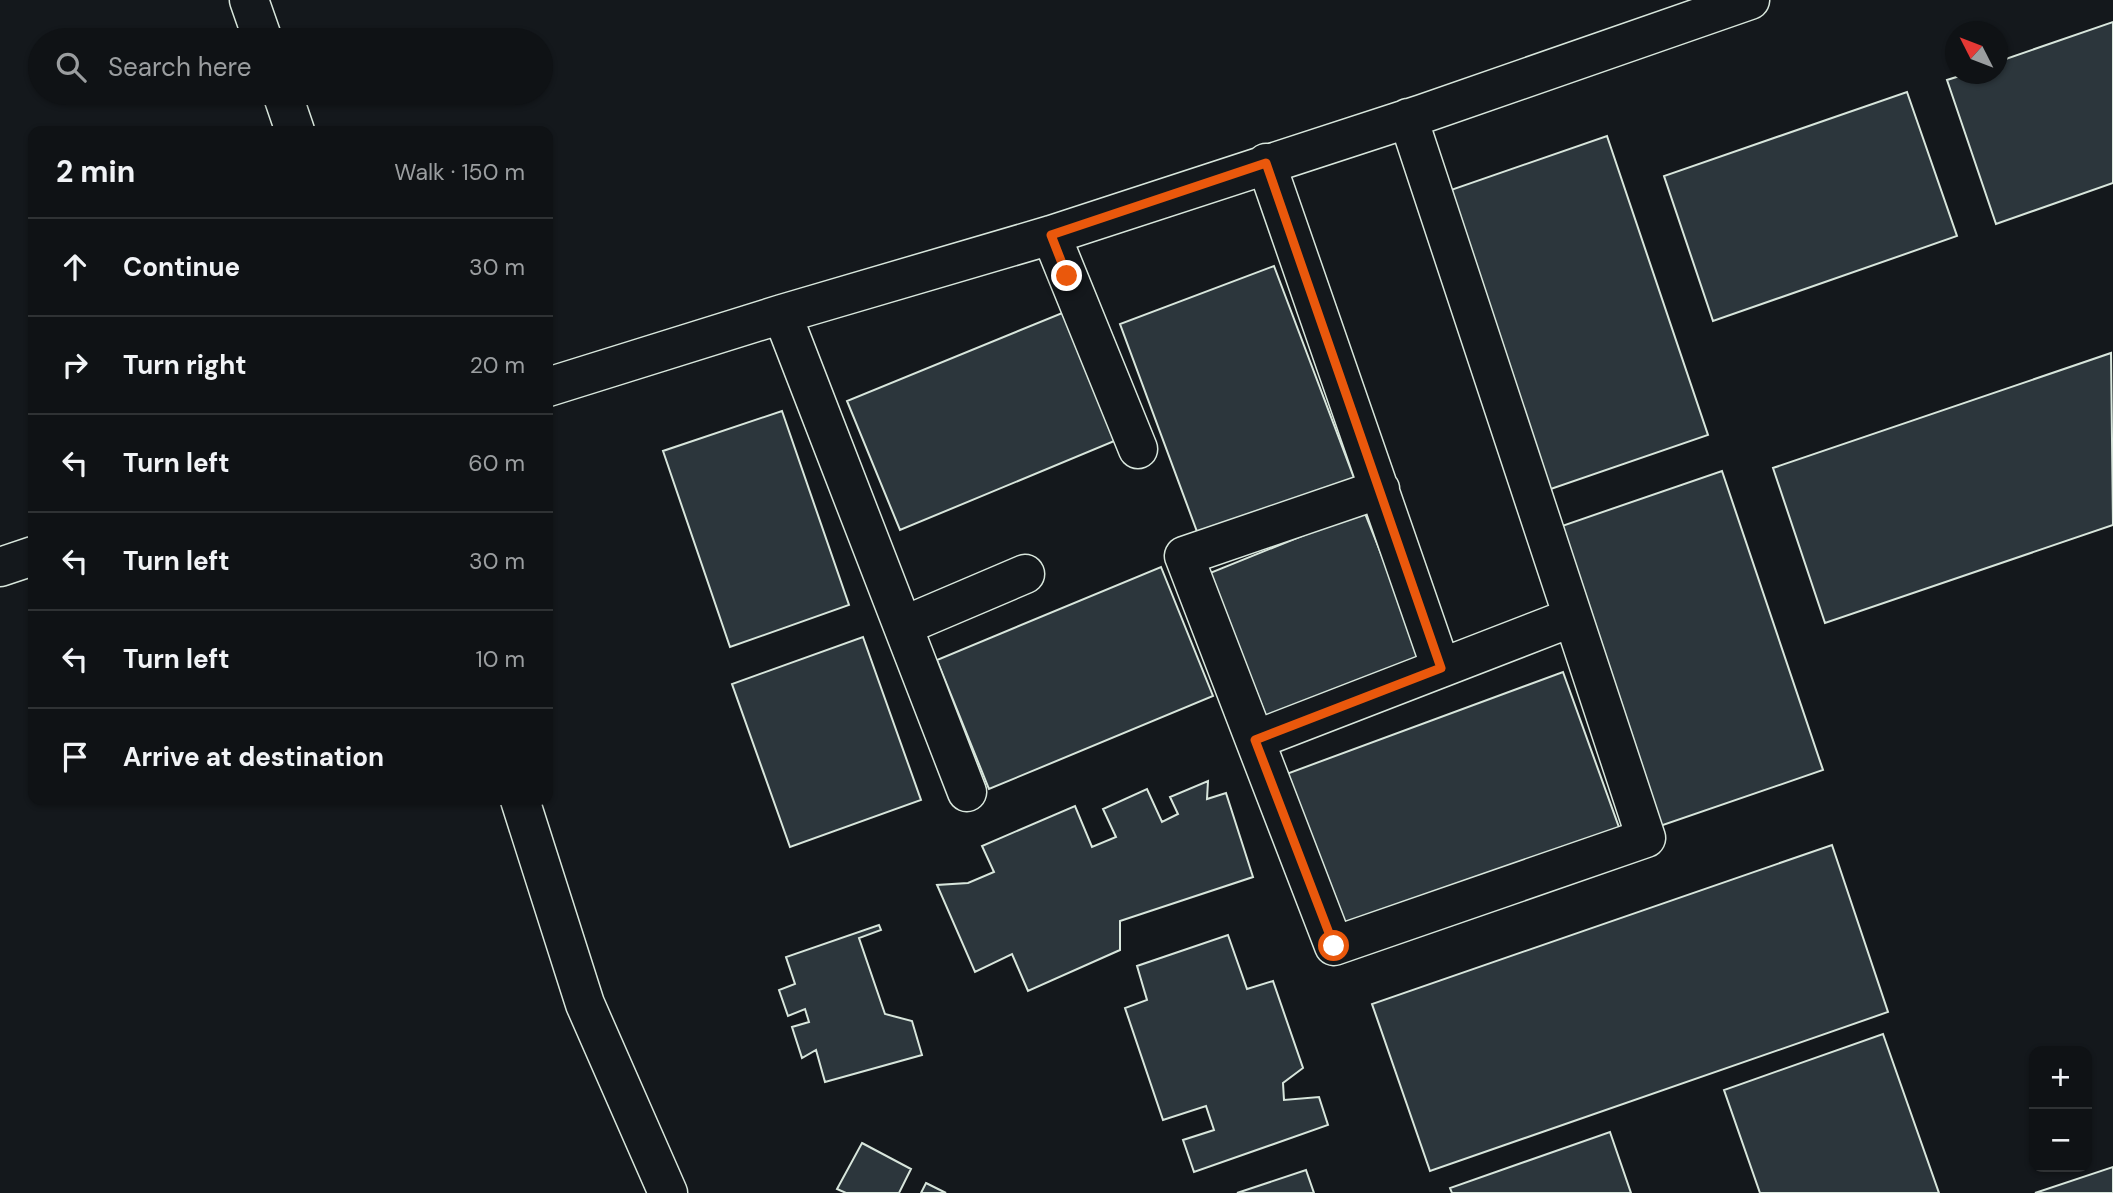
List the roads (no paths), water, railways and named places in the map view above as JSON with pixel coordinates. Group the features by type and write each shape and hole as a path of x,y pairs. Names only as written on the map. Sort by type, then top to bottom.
{"street":[{"path":"249,0 259,28"},
{"path":"553,385 782,314 1051,235 1408,118 1750,0"},
{"path":"286,105 293,126"},
{"path":"1380,489 1184,556 1334,946 1646,838 1408,118"},
{"path":"1266,163 1441,668"},
{"path":"1051,235 1138,449"},
{"path":"782,314 967,792"},
{"path":"0,567 28,558"},
{"path":"903,626 1025,575"},
{"path":"1255,740 1573,617"},
{"path":"522,805 585,1004 668,1193"}]}
